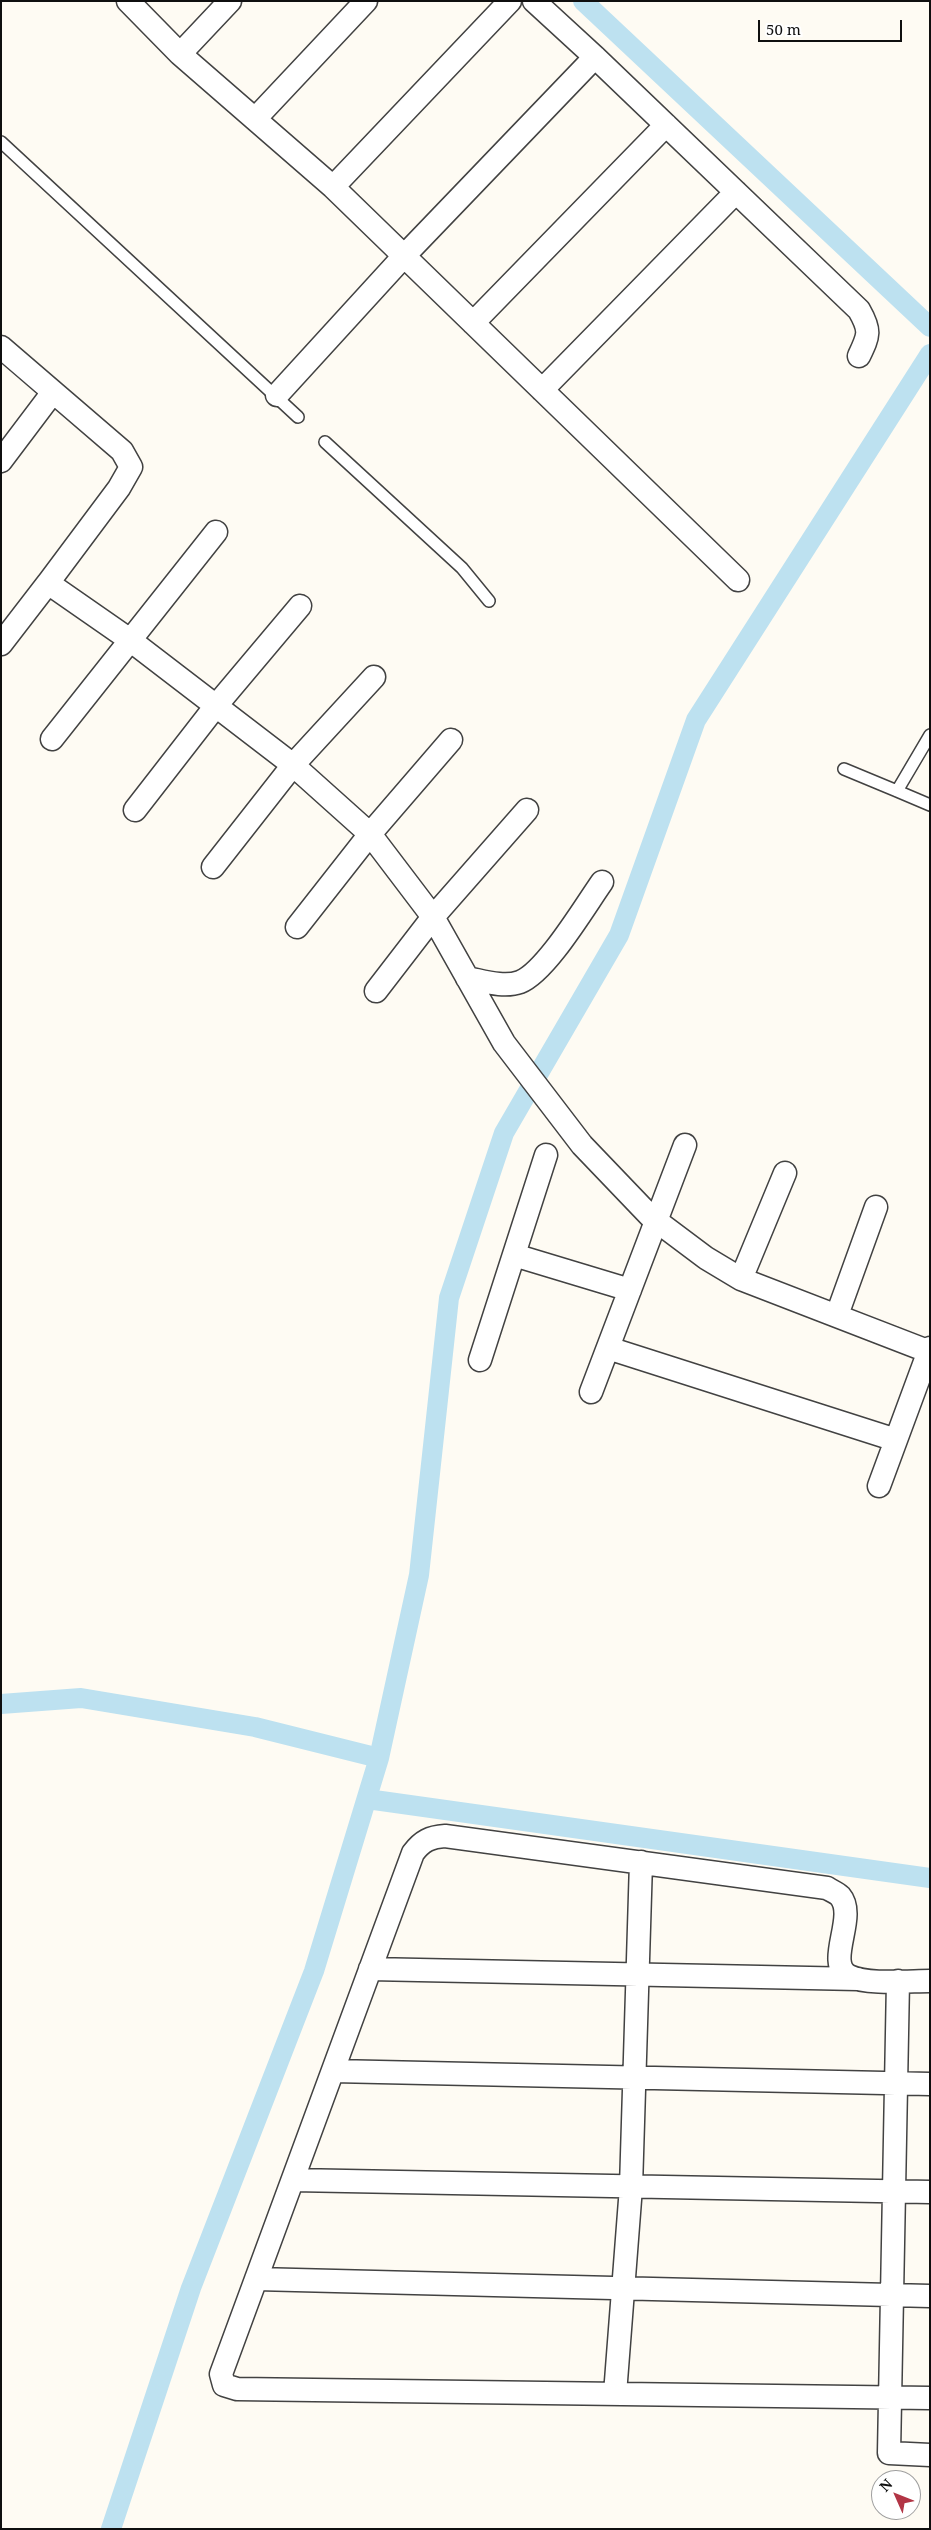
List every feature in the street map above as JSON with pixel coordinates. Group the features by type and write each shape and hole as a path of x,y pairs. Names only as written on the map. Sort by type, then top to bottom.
{"street":[{"path":"128,1 180,54 333,187 738,580"},
{"path":"180,54 230,1"},
{"path":"255,119 366,1"},
{"path":"333,187 510,1"},
{"path":"534,1 859,310 867,324 869,336 859,356"},
{"path":"277,395 404,256 595,57"},
{"path":"473,323 666,125"},
{"path":"542,390 736,192"},
{"path":"1,347 122,451 129,460 131,467 119,488 1,644"},
{"path":"1,461 53,392"},
{"path":"52,739 216,532"},
{"path":"48,582 130,640 293,765 370,834 433,917 504,1043 582,1145 630,1197 657,1221 706,1258 741,1279 929,1350 880,1486"},
{"path":"135,810 216,706 300,606"},
{"path":"213,867 293,765 374,677"},
{"path":"297,928 370,834 451,740"},
{"path":"376,991 433,917 527,810"},
{"path":"467,978 504,984 520,982 532,974 560,942 602,882"},
{"path":"591,1392 685,1145"},
{"path":"480,1360 546,1155"},
{"path":"741,1279 785,1173"},
{"path":"837,1315 876,1207"},
{"path":"514,1255 630,1290"},
{"path":"608,1348 896,1440"},
{"path":"859,1979 848,1975 840,1968 839,1958 846,1917 840,1896 827,1888 445,1836 434,1836 421,1843 413,1853 221,2374 224,2385 247,2389 930,2398"},
{"path":"615,2394 625,2288 631,2187 641,1862"},
{"path":"370,1969 930,1982"},
{"path":"898,1981 888,2453 930,2455"},
{"path":"333,2071 930,2084"},
{"path":"293,2180 930,2192"},
{"path":"256,2279 930,2296"}],"lane":[{"path":"1,142 277,395 298,417"},
{"path":"324,442 462,568 489,601"},
{"path":"897,791 930,735"},
{"path":"844,769 930,805"}],"waterway":[{"path":"583,1 930,327"},
{"path":"111,2529 191,2288 314,1971 379,1758 419,1575 449,1298 504,1133 619,935 696,720 930,354"},
{"path":"1,1704 81,1698 255,1727 379,1758"},
{"path":"367,1799 930,1878"}]}
